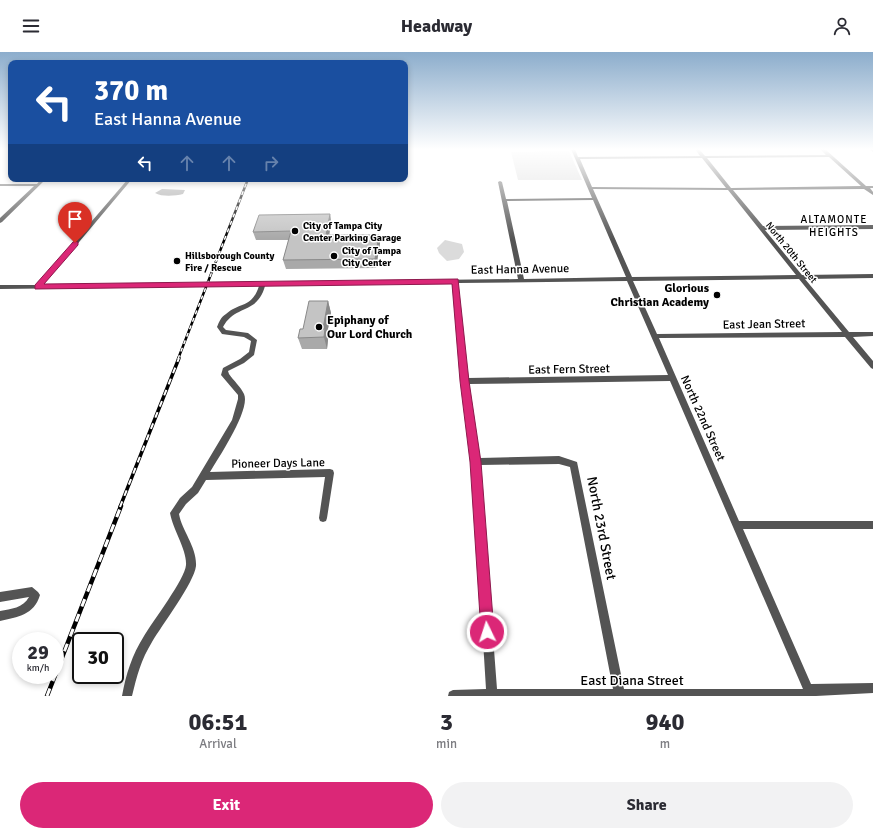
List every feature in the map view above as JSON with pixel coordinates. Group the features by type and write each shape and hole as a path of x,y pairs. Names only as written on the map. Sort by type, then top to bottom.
{"street":[{"name":"North 22nd Street","path":"587,179 810,694"},
{"name":"North 20th Street","path":"721,179 873,366"},
{"path":"856,179 873,194"},
{"path":"0,222 2,217 40,182"},
{"path":"38,287 127,182"},
{"path":"500,182 521,280"},
{"path":"0,185 38,184"},
{"path":"591,188 729,189 873,187"},
{"path":"504,200 595,199"},
{"path":"760,228 873,227"},
{"name":"East Hanna Avenue","path":"0,287 873,276"},
{"path":"455,281 465,381 476,462 492,695"},
{"path":"127,696 132,670 138,655 184,582 190,566 190,553 175,523 174,513 195,490 204,476 236,421 242,399 240,394 224,375 226,370 242,361 252,353 254,340 251,337 241,334 227,334 220,326 222,320 230,313 256,300 260,295 262,284"},
{"name":"East Jean Street","path":"655,336 873,334"},
{"name":"East Fern Street","path":"465,381 673,378"},
{"name":"North 23rd Street","path":"476,462 559,460 574,465 620,695"},
{"name":"Pioneer Days Lane","path":"204,476 330,473 324,518"},
{"path":"737,525 873,524"},
{"path":"0,597 32,592 35,595 32,604 21,611 0,616"},
{"name":"East Diana Street","path":"453,696 810,694 873,688"}],"shaded area":[{"path":"518,179 582,180 518,180"},
{"path":"162,189 185,190 183,194 176,195 165,196 155,193"},
{"path":"445,240 462,244 464,252 459,259 447,261 439,253 437,248"}],"building":[{"path":"330,214 326,235 379,235 375,259 283,260 291,231 253,232 259,215"},
{"path":"309,301 328,301 323,329 325,329 324,337 298,338 300,329 303,329"}],"railway":[{"path":"178,359 247,182"},
{"path":"120,507 179,358"},
{"path":"47,696 121,506"}],"place":[{"name":"City of Tampa City Center Parking Garage","path":"295,231"},
{"name":"City of Tampa City Center","path":"334,256"},
{"name":"Hillsborough County Fire / Rescue","path":"177,261"},
{"name":"Glorious Christian Academy","path":"717,295"},
{"name":"Epiphany of Our Lord Church","path":"319,327"}],"district":[{"name":"ALTAMONTE HEIGHTS","path":"834,225"}],"route":[{"path":"75,243 38,287 455,281 465,381 476,462 487,632"}]}
